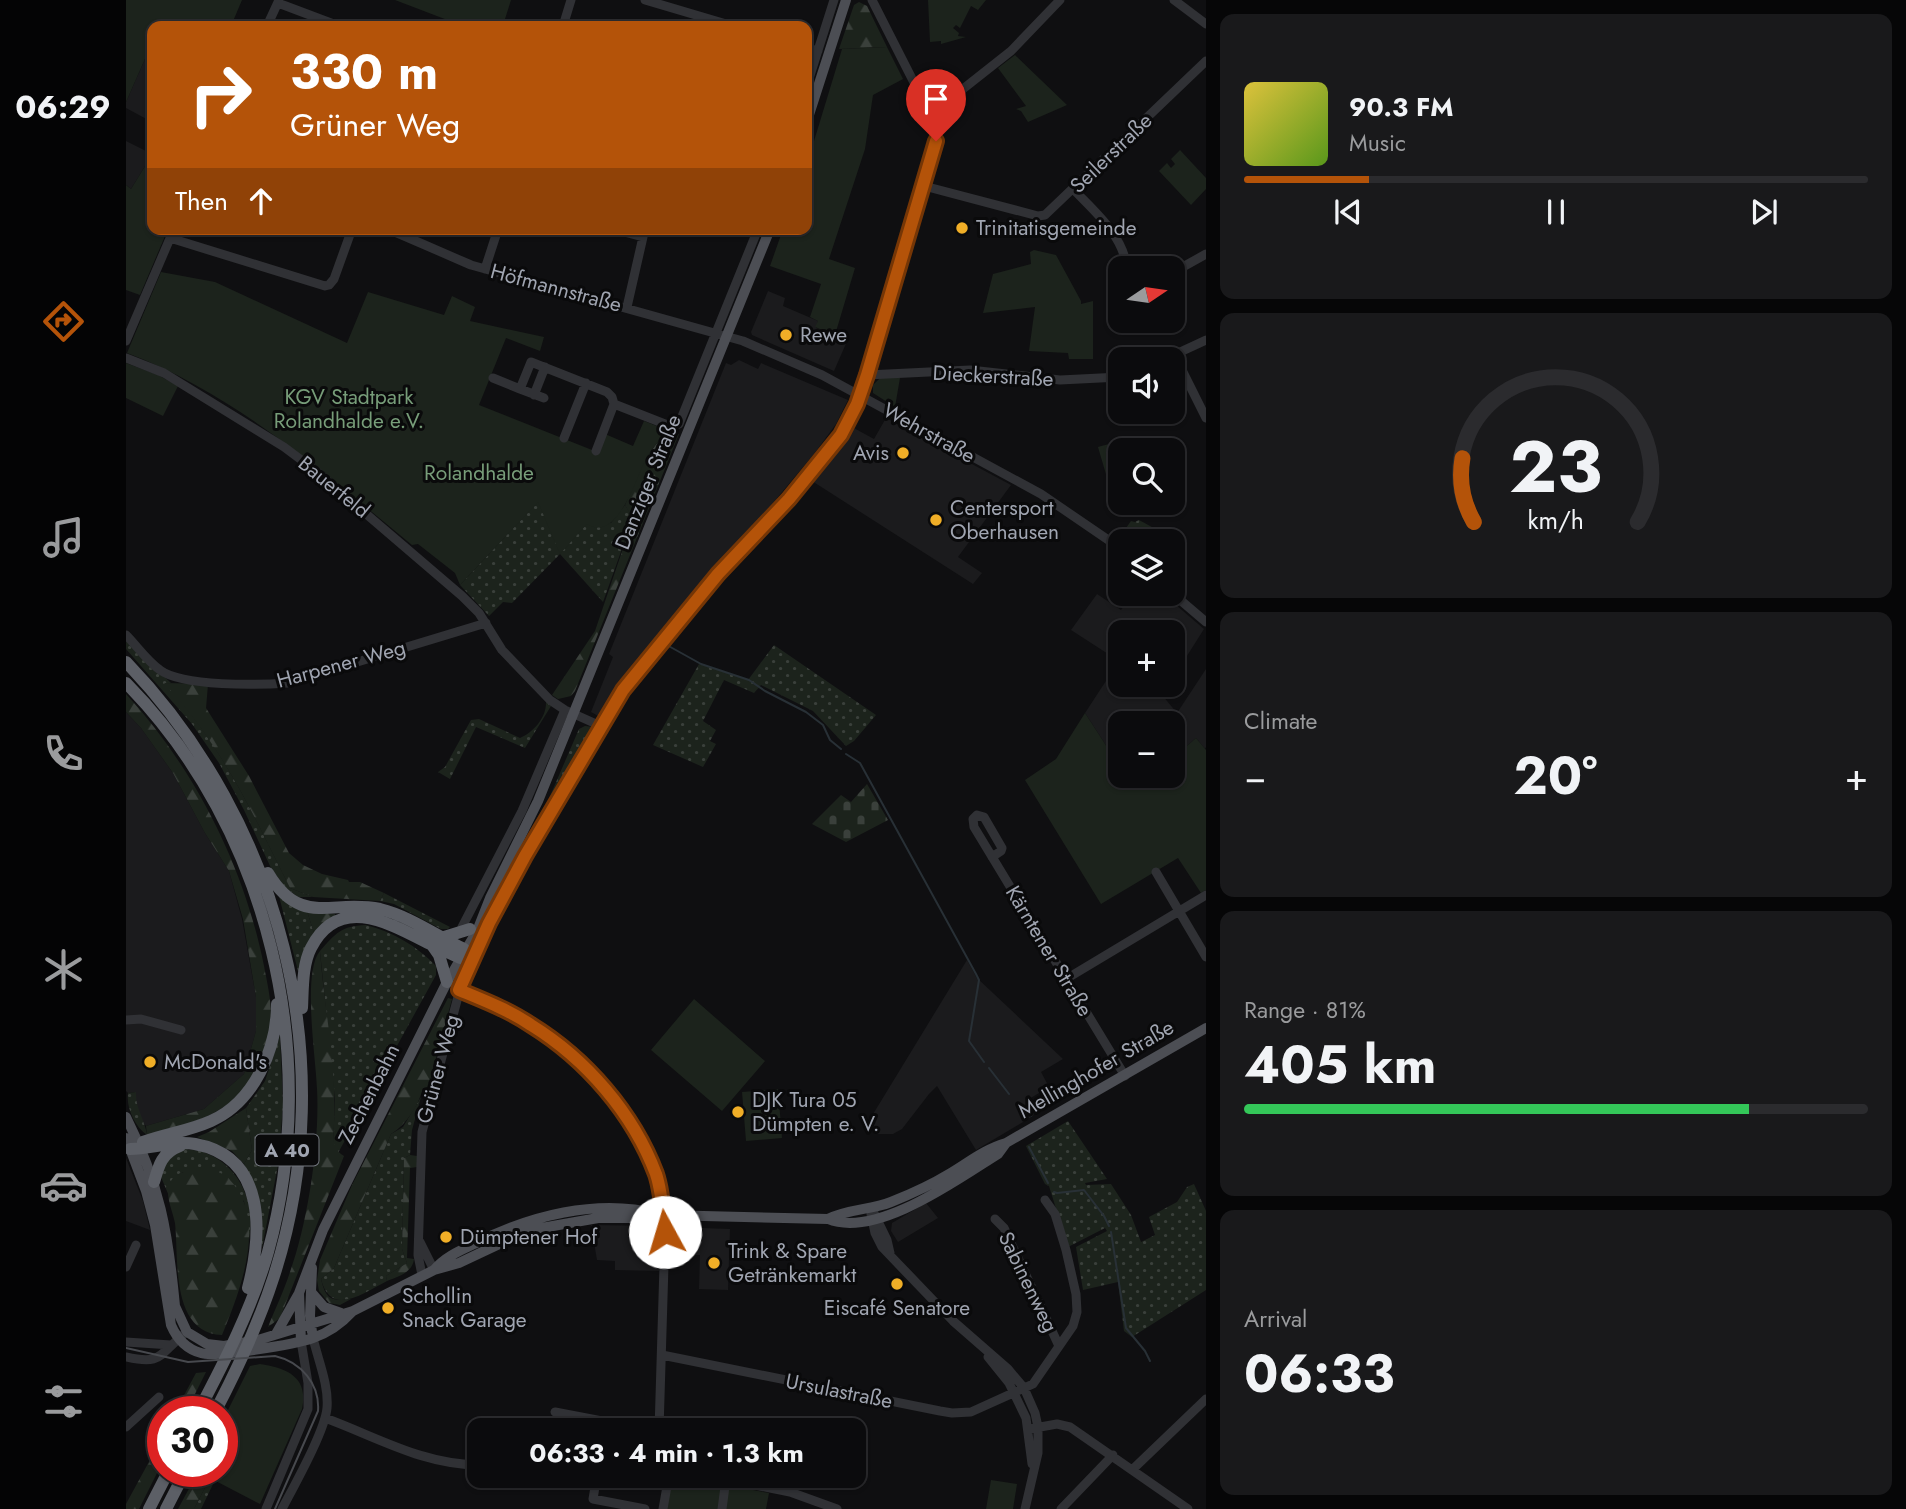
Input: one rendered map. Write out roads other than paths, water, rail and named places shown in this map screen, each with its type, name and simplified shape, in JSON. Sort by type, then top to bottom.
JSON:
[{"type":"highway","name":"A 40","points":[[126,662],[171,713],[201,754],[247,837],[267,887],[281,933],[295,998],[300,1036],[302,1108],[295,1188],[274,1276],[235,1374],[223,1396]]},
{"type":"highway","name":"A 40","points":[[126,683],[173,738],[206,788],[249,877],[276,965],[288,1046],[287,1149],[268,1252],[253,1298],[206,1396]]},
{"type":"highway","points":[[247,837],[275,884],[284,895],[298,904],[311,908],[379,909],[393,913],[436,941],[447,982]]},
{"type":"highway","points":[[300,1036],[304,978],[310,950],[330,926],[343,920],[361,917],[380,919],[462,954]]},
{"type":"highway","points":[[436,941],[466,928]]},
{"type":"highway","points":[[134,1145],[214,1120],[250,1089],[269,1054],[275,1033],[276,965]]},
{"type":"highway","points":[[134,1145],[187,1143],[212,1149],[240,1171],[250,1187],[256,1205],[258,1231],[253,1269],[238,1329]]},
{"type":"highway","points":[[155,1182],[163,1156],[187,1143]]},
{"type":"highway","points":[[149,1509],[160,1487]]},
{"type":"highway","points":[[166,1509],[177,1487]]},
{"type":"main road","points":[[812,105],[846,0]]},
{"type":"main road","name":"Danziger Straße","points":[[557,745],[769,235]]},
{"type":"main road","name":"Zechenbahn","points":[[301,1341],[306,1326],[305,1293],[312,1258],[352,1169],[447,982],[477,931],[490,898],[538,801],[557,745]]},
{"type":"main road","name":"Zechenbahn","points":[[462,954],[466,928],[490,898]]},
{"type":"main road","name":"Mellinghofer Straße","points":[[179,1339],[201,1354],[220,1355],[313,1338],[353,1311],[434,1270],[445,1258],[540,1218],[583,1210],[645,1210],[663,1215],[828,1219],[852,1223],[909,1206],[998,1154],[1006,1143],[1206,1028]]},
{"type":"main road","points":[[126,1117],[161,1253],[171,1325],[179,1339]]},
{"type":"main road","points":[[134,1145],[155,1182],[167,1227],[179,1339]]},
{"type":"main road","points":[[276,1334],[305,1293],[324,1307],[341,1313]]},
{"type":"main road","name":"Mellinghofer Straße","points":[[179,1339],[218,1346],[258,1340],[353,1311]]},
{"type":"main road","name":"Zechenbahn","points":[[306,1326],[313,1338]]},
{"type":"street","points":[[565,21],[571,0]]},
{"type":"street","points":[[645,0],[716,21]]},
{"type":"street","points":[[812,70],[834,0]]},
{"type":"street","points":[[872,0],[930,115],[1011,51],[1060,0]]},
{"type":"street","points":[[1174,0],[1206,24]]},
{"type":"street","points":[[269,21],[278,2],[326,21]]},
{"type":"street","points":[[812,49],[818,51]]},
{"type":"street","name":"Seilerstraße","points":[[924,186],[1040,216],[1047,214],[1206,62]]},
{"type":"street","name":"Grüner Weg","points":[[422,1275],[419,1240],[422,1132],[459,990],[489,923],[525,856],[632,678],[718,574],[762,530],[821,460],[847,424],[867,375],[924,186],[937,136],[930,115]]},
{"type":"street","points":[[1073,189],[1111,230],[1124,256]]},
{"type":"street","points":[[126,341],[172,235]]},
{"type":"street","points":[[175,235],[325,286],[334,279],[350,235]]},
{"type":"street","name":"Höfmannstraße","points":[[401,235],[446,255],[485,268],[728,336]]},
{"type":"street","points":[[485,268],[496,235]]},
{"type":"street","points":[[627,307],[643,237],[636,235]]},
{"type":"street","name":"Danziger Straße","points":[[614,404],[670,426],[677,426],[681,422],[756,235]]},
{"type":"street","points":[[762,235],[766,242]]},
{"type":"street","points":[[1185,266],[1206,254]]},
{"type":"street","name":"Wehrstraße","points":[[728,336],[822,375],[860,395],[1041,494],[1108,540]]},
{"type":"street","points":[[1185,349],[1206,340]]},
{"type":"street","name":"Bauerfeld","points":[[126,358],[164,373],[295,455],[449,583],[479,613],[502,650],[550,699],[570,712],[603,727]]},
{"type":"street","points":[[520,389],[531,362],[610,394],[614,404],[596,451]]},
{"type":"street","points":[[493,378],[539,397],[545,368]]},
{"type":"street","name":"Dieckerstraße","points":[[867,375],[970,370],[1060,380],[1108,378]]},
{"type":"street","points":[[1185,376],[1206,418]]},
{"type":"street","points":[[564,438],[586,383]]},
{"type":"street","points":[[1185,604],[1206,622]]},
{"type":"street","name":"Harpener Weg","points":[[126,635],[159,670],[172,678],[260,685],[288,683],[486,623]]},
{"type":"street","name":"Zechenbahn","points":[[466,928],[557,745]]},
{"type":"street","name":"Kärntener Straße","points":[[992,857],[1002,848],[984,817],[979,815],[974,817],[974,827],[992,857],[1125,1076]]},
{"type":"street","points":[[1156,872],[1206,957]]},
{"type":"street","points":[[1066,979],[1206,895]]},
{"type":"street","points":[[459,990],[528,1023],[562,1046],[586,1067],[619,1108],[645,1151],[656,1175],[665,1232],[659,1418]]},
{"type":"street","points":[[126,1020],[141,1019],[181,1030]]},
{"type":"street","name":"Ursulastraße","points":[[662,1355],[952,1413],[980,1409],[1038,1378],[1073,1326],[1077,1312],[1076,1294],[1055,1214],[1045,1200]]},
{"type":"street","points":[[873,1215],[882,1248],[890,1253],[1019,1390],[1026,1418],[1033,1428],[1038,1453],[1024,1509]]},
{"type":"street","name":"Sabinenweg","points":[[995,1219],[1004,1228],[1059,1346]]},
{"type":"street","name":"Grüner Weg","points":[[419,1240],[434,1270]]},
{"type":"street","points":[[126,1267],[136,1245]]},
{"type":"street","points":[[282,1509],[326,1418],[327,1393],[313,1338]]},
{"type":"street","points":[[126,1357],[149,1362],[159,1357],[179,1339]]},
{"type":"street","name":"Mellinghofer Straße","points":[[126,1342],[154,1345],[179,1339]]},
{"type":"street","points":[[266,1509],[308,1409],[308,1383],[301,1341]]},
{"type":"street","points":[[154,1345],[159,1357]]},
{"type":"street","points":[[1132,1470],[1206,1399]]},
{"type":"street","points":[[126,1427],[147,1407]]},
{"type":"street","points":[[555,1412],[586,1418]]},
{"type":"street","points":[[326,1418],[393,1447],[426,1458],[467,1465]]},
{"type":"street","points":[[1033,1428],[1057,1424],[1070,1427],[1188,1509]]},
{"type":"street","points":[[1061,1509],[1113,1455]]},
{"type":"street","points":[[595,1488],[593,1499],[603,1505],[645,1509]]},
{"type":"street","points":[[663,1509],[667,1488]]},
{"type":"street","points":[[722,1509],[725,1488]]},
{"type":"street","points":[[770,1488],[837,1509]]},
{"type":"waterway","points":[[665,644],[701,664],[749,680],[806,712],[823,725],[830,740],[841,749]]},
{"type":"waterway","points":[[846,754],[860,763],[979,980],[969,1041],[984,1062]]},
{"type":"waterway","points":[[989,1068],[1009,1094]]},
{"type":"waterway","points":[[1022,1108],[1031,1116]]},
{"type":"waterway","points":[[1029,1147],[1048,1183]]},
{"type":"waterway","points":[[1054,1192],[1084,1190],[1109,1226]]},
{"type":"waterway","points":[[1111,1232],[1126,1328],[1150,1361]]},
{"type":"tram line","points":[[126,1348],[188,1362],[275,1356],[301,1369],[316,1392],[318,1411],[275,1509]]},
{"type":"place","name":"Trinitatisgemeinde","points":[[962,228]]},
{"type":"place","name":"Rewe","points":[[786,335]]},
{"type":"place","name":"Avis","points":[[903,453]]},
{"type":"place","name":"Centersport Oberhausen","points":[[936,520]]},
{"type":"place","name":"McDonald's","points":[[150,1062]]},
{"type":"place","name":"DJK Tura 05 Dümpten e. V.","points":[[738,1112]]},
{"type":"place","name":"Dümptener Hof","points":[[446,1237]]},
{"type":"place","name":"Trink & Spare Getränkemarkt","points":[[714,1263]]},
{"type":"place","name":"Eiscafé Senatore","points":[[897,1284]]},
{"type":"place","name":"Schollin Snack Garage","points":[[388,1308]]},
{"type":"park label","name":"KGV Stadtpark Rolandhalde e.V.","points":[[349,409]]},
{"type":"park label","name":"Rolandhalde","points":[[479,473]]}]
